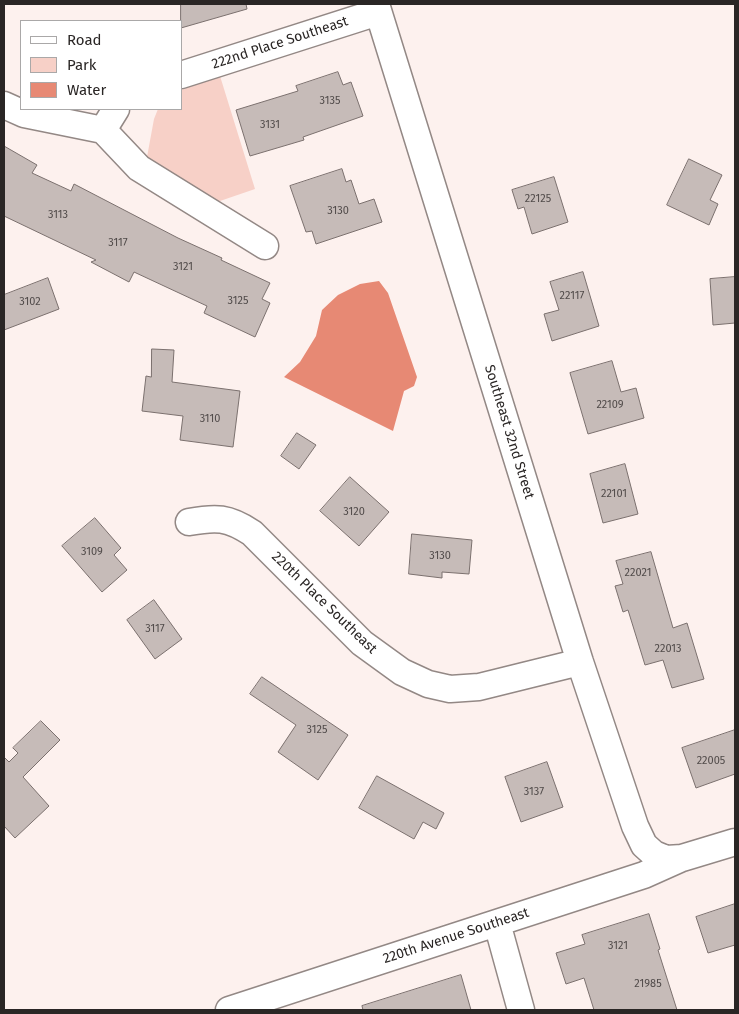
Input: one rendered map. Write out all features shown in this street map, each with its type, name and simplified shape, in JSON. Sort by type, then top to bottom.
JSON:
[{"type":"street","name":"222nd Place Southeast","points":[[182,74],[377,8]]},
{"type":"street","name":"Southeast 32nd Street","points":[[377,8],[580,662],[635,826],[644,844],[654,854]]},
{"type":"street","points":[[4,105],[24,114],[102,130],[139,168],[264,246]]},
{"type":"street","points":[[102,130],[115,110]]},
{"type":"street","name":"220th Place Southeast","points":[[189,522],[222,519],[238,524],[252,533],[362,644],[402,672],[428,684],[450,689],[479,687],[580,662]]},
{"type":"street","name":"220th Avenue Southeast","points":[[229,1010],[644,876],[682,858],[735,842]]},
{"type":"street","name":"220th Avenue Southeast","points":[[654,854],[666,860],[682,858]]},
{"type":"street","points":[[497,924],[522,1010]]},
{"type":"green space","points":[[220,76],[255,189],[220,201],[208,202],[147,157],[154,119],[158,110],[182,110],[182,90]]},
{"type":"water","points":[[379,281],[388,293],[417,377],[414,386],[404,391],[393,431],[284,377],[300,362],[316,336],[322,310],[338,295],[360,284]]},
{"type":"building","points":[[181,4],[246,4],[247,9],[182,28]]},
{"type":"building","points":[[338,72],[343,85],[351,82],[363,116],[303,137],[304,140],[250,156],[236,110],[298,91],[296,86]]},
{"type":"building","points":[[4,146],[37,165],[32,173],[71,191],[74,184],[178,238],[222,258],[221,260],[270,283],[262,299],[270,303],[255,337],[204,313],[207,306],[134,272],[129,282],[91,262],[96,260],[4,216]]},
{"type":"building","points":[[689,159],[722,175],[710,200],[718,204],[709,225],[667,205]]},
{"type":"building","points":[[342,169],[346,182],[351,180],[359,204],[374,199],[382,222],[316,244],[312,231],[306,232],[290,186]]},
{"type":"building","points":[[554,177],[568,222],[532,234],[524,207],[518,209],[512,190]]},
{"type":"building","points":[[583,272],[599,326],[552,341],[544,314],[559,310],[550,282]]},
{"type":"building","points":[[735,277],[735,323],[713,325],[710,279]]},
{"type":"building","points":[[48,278],[59,309],[4,330],[4,295]]},
{"type":"building","points":[[152,349],[174,350],[172,382],[240,391],[233,447],[180,440],[183,416],[142,411],[146,376],[151,377]]},
{"type":"building","points":[[612,361],[621,392],[636,388],[644,418],[588,434],[570,373]]},
{"type":"building","points":[[297,433],[316,445],[299,469],[281,456]]},
{"type":"building","points":[[625,464],[638,514],[603,523],[590,474]]},
{"type":"building","points":[[350,477],[389,512],[359,546],[320,511]]},
{"type":"building","points":[[95,518],[121,548],[114,555],[127,570],[102,592],[62,546]]},
{"type":"building","points":[[412,534],[472,540],[469,574],[442,572],[442,578],[409,574]]},
{"type":"building","points":[[651,552],[673,628],[687,623],[704,679],[672,688],[663,660],[645,665],[628,610],[623,612],[615,586],[623,584],[616,561]]},
{"type":"building","points":[[154,600],[182,639],[155,659],[127,620]]},
{"type":"building","points":[[262,677],[348,735],[318,780],[278,752],[296,725],[250,694]]},
{"type":"building","points":[[41,721],[60,740],[23,777],[49,806],[15,838],[4,826],[4,757],[9,762],[18,753],[13,748]]},
{"type":"building","points":[[735,730],[735,774],[696,788],[682,748]]},
{"type":"building","points":[[547,762],[563,807],[521,822],[505,777]]},
{"type":"building","points":[[377,776],[444,813],[436,829],[423,822],[414,839],[359,808]]},
{"type":"building","points":[[735,904],[735,945],[708,953],[696,917]]},
{"type":"building","points":[[649,914],[677,1010],[594,1010],[584,978],[566,984],[556,953],[585,944],[582,935]]},
{"type":"building","points":[[461,975],[471,1010],[363,1010],[362,1006]]}]
